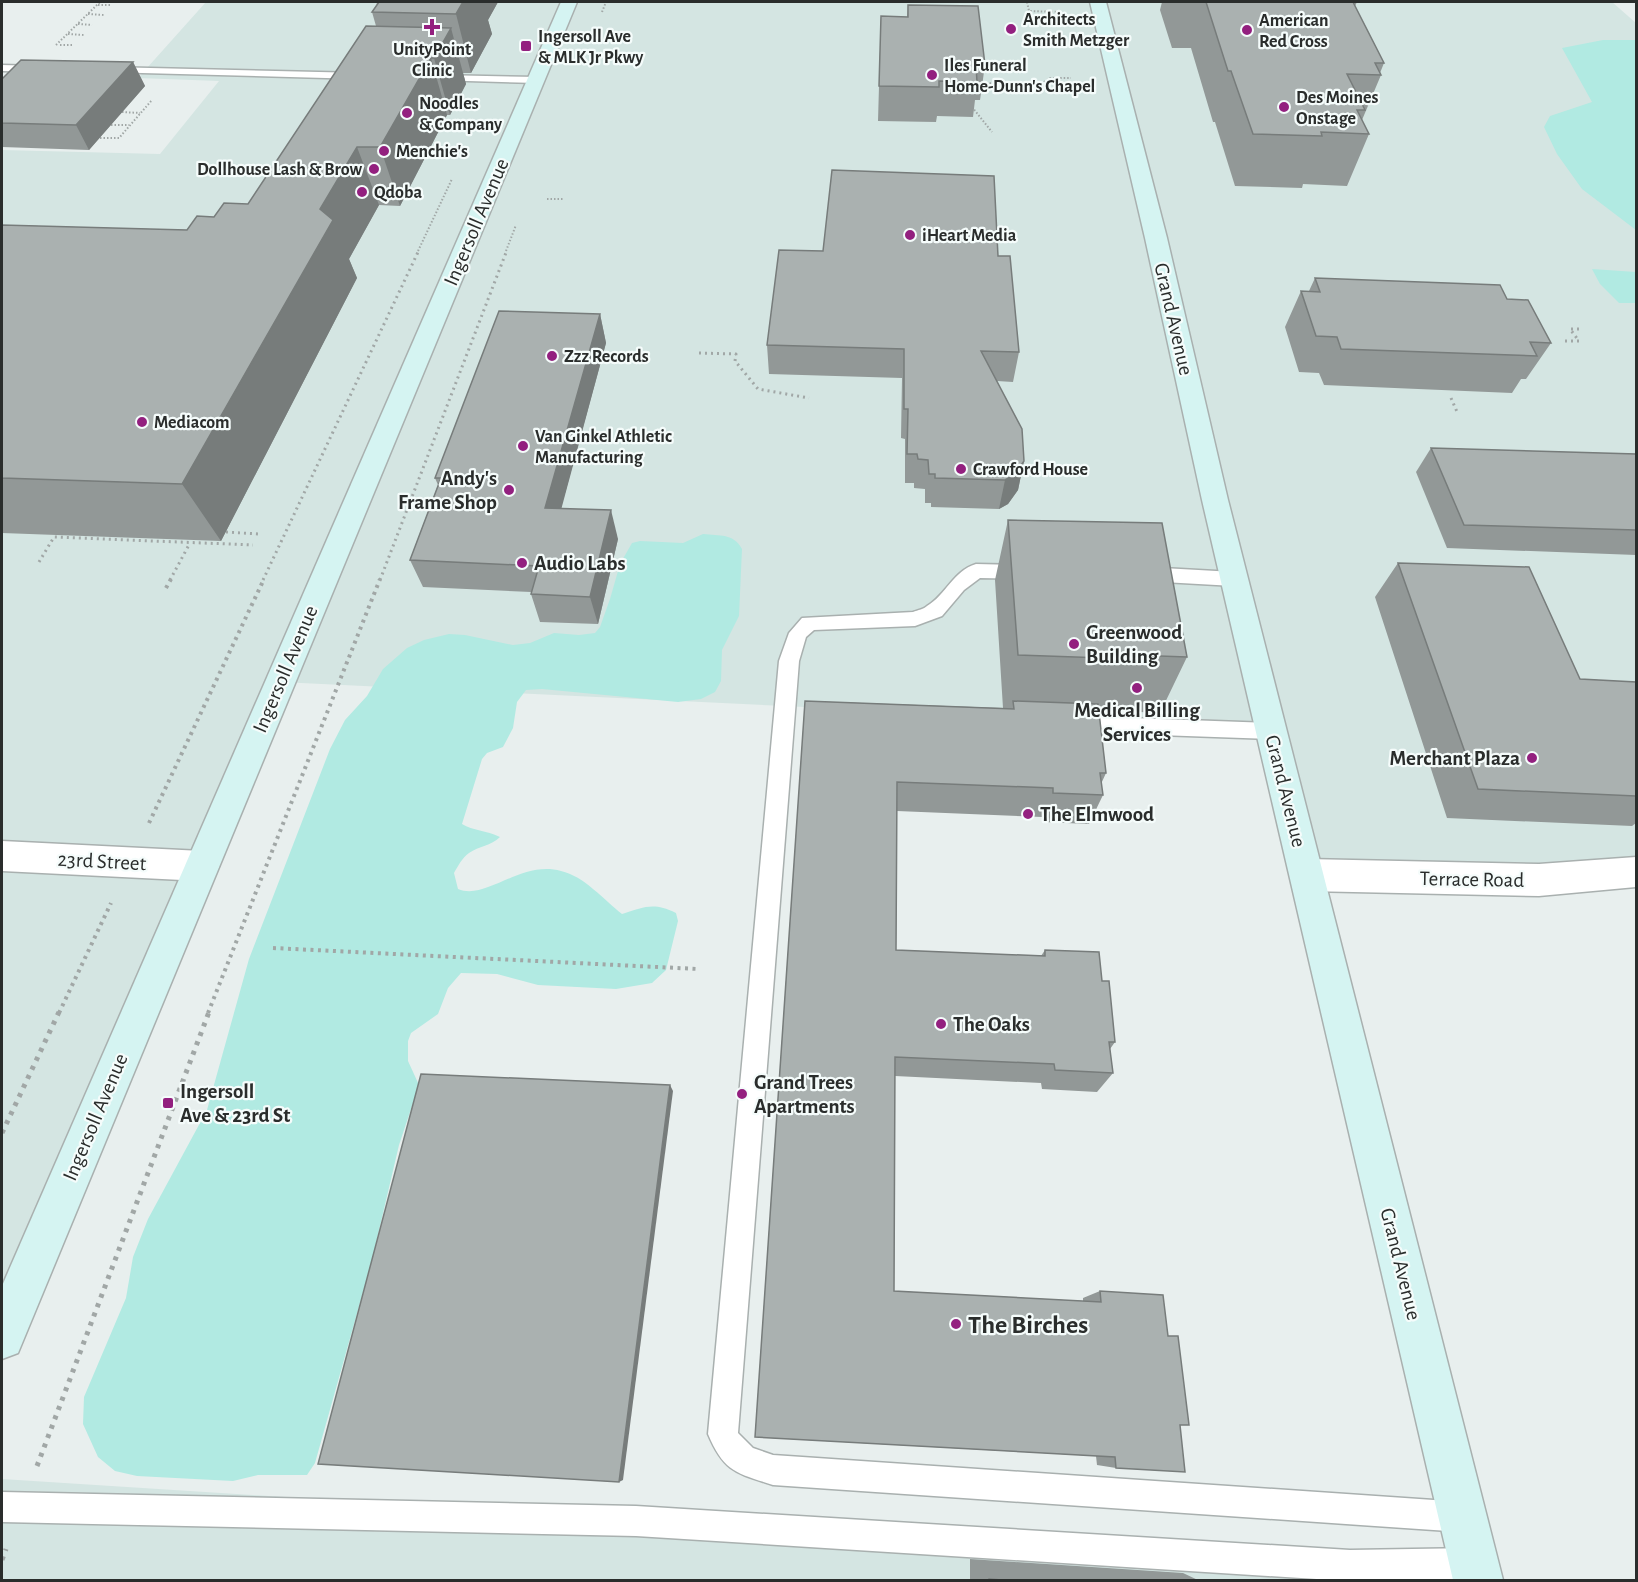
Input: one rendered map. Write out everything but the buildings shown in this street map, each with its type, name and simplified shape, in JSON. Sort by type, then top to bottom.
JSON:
[{"type":"main road","name":"Ingersoll Avenue","points":[[2,1337],[569,2]]},
{"type":"main road","name":"Grand Avenue","points":[[1098,2],[1158,247],[1234,579],[1476,1572]]},
{"type":"street","name":"23rd Street","points":[[2,856],[202,866]]},
{"type":"street","name":"Terrace Road","points":[[1307,875],[1539,880],[1636,872]]},
{"type":"lane","points":[[2,68],[56,69]]},
{"type":"lane","points":[[91,70],[375,76]]},
{"type":"lane","points":[[421,77],[537,80]]},
{"type":"lane","points":[[1046,572],[976,571],[958,585],[934,611],[915,619],[809,623],[798,633],[789,661],[795,715],[723,1434],[729,1451],[745,1460],[773,1470],[1463,1517]]},
{"type":"lane","points":[[1117,573],[1234,579]]},
{"type":"lane","points":[[1052,723],[1271,731]]},
{"type":"lane","points":[[12,1507],[636,1521],[1476,1572]]},
{"type":"path","points":[[598,23],[606,2]]},
{"type":"path","points":[[1027,2],[1027,11],[1059,12]]},
{"type":"path","points":[[97,4],[112,5]]},
{"type":"path","points":[[87,15],[104,15]]},
{"type":"path","points":[[77,24],[92,25]]},
{"type":"path","points":[[67,34],[84,35]]},
{"type":"path","points":[[56,45],[72,45]]},
{"type":"path","points":[[100,138],[119,138],[176,72]]},
{"type":"path","points":[[1041,84],[1044,80],[1051,78],[1071,78]]},
{"type":"path","points":[[979,83],[1041,84],[1053,91],[1074,92]]},
{"type":"path","points":[[972,107],[992,132]]},
{"type":"path","points":[[122,112],[141,113]]},
{"type":"path","points":[[111,125],[130,125]]},
{"type":"path","points":[[148,825],[454,175]]},
{"type":"path","points":[[547,199],[564,199]]},
{"type":"path","points":[[2,1560],[12,1507],[404,519],[518,220]]},
{"type":"path","points":[[1565,341],[1579,341],[1570,329],[1580,329]]},
{"type":"path","points":[[699,353],[736,354],[735,361],[758,389],[809,398]]},
{"type":"path","points":[[1451,398],[1458,414]]},
{"type":"path","points":[[226,532],[258,534]]},
{"type":"path","points":[[39,562],[54,537],[253,545]]},
{"type":"path","points":[[166,588],[190,543]]},
{"type":"path","points":[[2,1133],[101,923]]},
{"type":"path","points":[[273,948],[698,969]]},
{"type":"shaded area","points":[[206,2],[1612,2],[1636,23],[1636,872],[1539,880],[1307,875],[1270,729],[280,682],[2,1337],[2,150],[160,154],[219,81],[138,78]]},
{"type":"shaded area","points":[[1603,40],[1636,40],[1636,230],[1582,189],[1557,154],[1544,127],[1550,116],[1592,102],[1562,48]]},
{"type":"shaded area","points":[[1592,269],[1636,272],[1636,303],[1619,303],[1600,284]]},
{"type":"shaded area","points":[[703,534],[730,538],[742,549],[739,616],[722,650],[721,681],[715,692],[701,699],[678,702],[542,689],[526,690],[517,702],[513,728],[503,747],[487,753],[482,759],[462,824],[500,837],[469,853],[454,873],[458,889],[469,891],[480,890],[532,871],[546,869],[561,871],[586,883],[622,914],[655,907],[676,913],[678,921],[666,970],[652,983],[616,989],[538,985],[497,974],[461,973],[448,988],[438,1014],[411,1033],[408,1041],[408,1061],[419,1085],[399,1145],[372,1260],[315,1463],[307,1475],[258,1475],[233,1481],[137,1476],[115,1471],[98,1457],[83,1424],[84,1397],[126,1298],[133,1257],[148,1219],[207,1110],[249,959],[330,749],[345,720],[367,696],[383,669],[407,648],[424,640],[449,634],[513,645],[530,643],[554,633],[579,635],[595,633],[600,627],[620,564],[632,543],[640,541],[683,543]]},
{"type":"shaded area","points":[[2,1479],[1476,1573],[1478,1580],[2,1580]]},
{"type":"place","name":"UnityPoint Clinic","points":[[432,27]]},
{"type":"place","name":"Architects Smith Metzger","points":[[1011,29]]},
{"type":"place","name":"American Red Cross","points":[[1247,30]]},
{"type":"place","name":"Ingersoll Ave & MLK Jr Pkwy","points":[[526,46]]},
{"type":"place","name":"Iles Funeral Home-Dunn's Chapel","points":[[932,75]]},
{"type":"place","name":"Des Moines Onstage","points":[[1284,107]]},
{"type":"place","name":"Noodles & Company","points":[[407,113]]},
{"type":"place","name":"Menchie's","points":[[384,151]]},
{"type":"place","name":"Dollhouse Lash & Brow","points":[[374,169]]},
{"type":"place","name":"Qdoba","points":[[362,192]]},
{"type":"place","name":"iHeart Media","points":[[910,235]]},
{"type":"place","name":"Zzz Records","points":[[552,356]]},
{"type":"place","name":"Mediacom","points":[[142,422]]},
{"type":"place","name":"Van Ginkel Athletic Manufacturing","points":[[523,446]]},
{"type":"place","name":"Crawford House","points":[[961,469]]},
{"type":"place","name":"Andy's Frame Shop","points":[[509,490]]},
{"type":"place","name":"Audio Labs","points":[[522,563]]},
{"type":"place","name":"Greenwood Building","points":[[1074,644]]},
{"type":"place","name":"Medical Billing Services","points":[[1137,688]]},
{"type":"place","name":"Merchant Plaza","points":[[1532,758]]},
{"type":"place","name":"The Elmwood","points":[[1028,814]]},
{"type":"place","name":"The Oaks","points":[[941,1024]]},
{"type":"place","name":"Grand Trees Apartments","points":[[742,1094]]},
{"type":"place","name":"Ingersoll Ave & 23rd St","points":[[168,1103]]},
{"type":"place","name":"The Birches","points":[[956,1324]]}]
